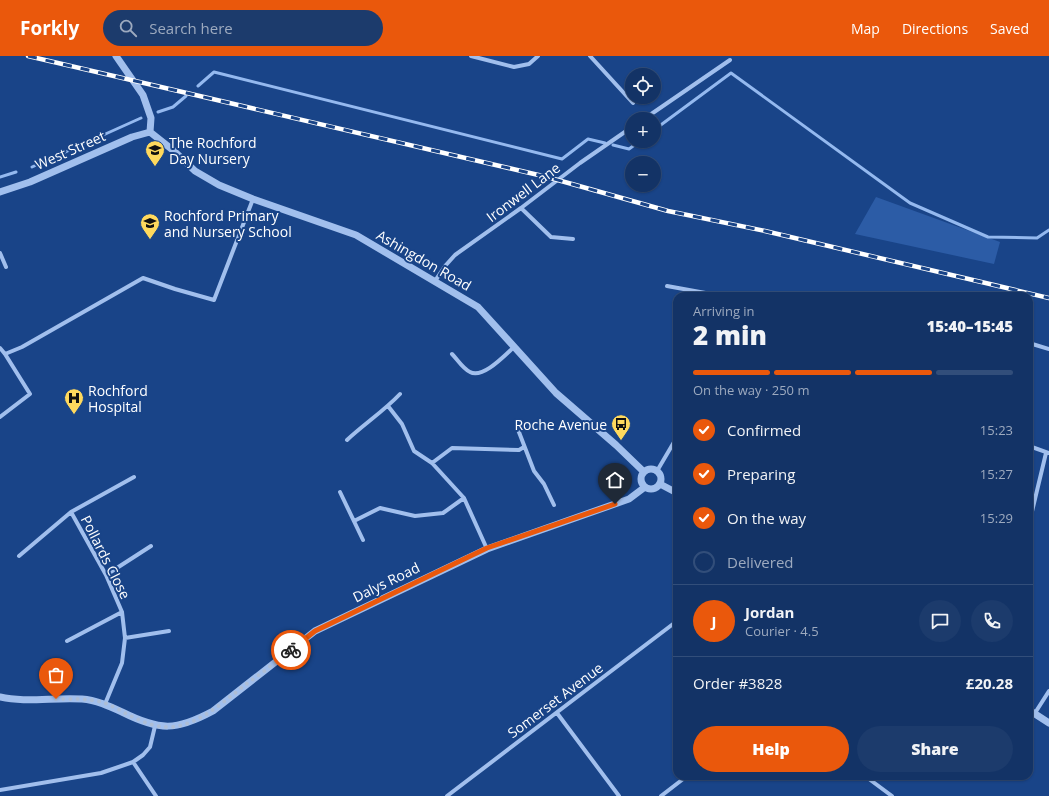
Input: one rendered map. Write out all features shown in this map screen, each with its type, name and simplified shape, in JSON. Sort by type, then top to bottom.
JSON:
[{"type":"street","points":[[116,56],[143,95],[151,118],[150,132]]},
{"type":"street","points":[[471,56],[514,67],[529,64],[538,56]]},
{"type":"street","points":[[590,56],[625,94]]},
{"type":"street","points":[[654,112],[730,60]]},
{"type":"street","name":"West Street","points":[[0,192],[30,182],[132,137],[150,132]]},
{"type":"street","name":"Ashingdon Road","points":[[150,132],[174,151],[195,172],[219,185],[253,200],[356,235],[478,307],[556,393],[616,445],[644,472]]},
{"type":"street","name":"Ironwell Lane","points":[[435,281],[455,255],[521,208],[580,163],[625,133]]},
{"type":"street","points":[[5,354],[22,347],[143,278],[214,300],[253,200]]},
{"type":"street","points":[[521,208],[551,237],[572,239]]},
{"type":"street","points":[[0,253],[6,267]]},
{"type":"street","points":[[667,286],[700,292]]},
{"type":"street","points":[[1033,344],[1049,348]]},
{"type":"street","points":[[452,354],[468,372],[479,373],[491,367],[514,347]]},
{"type":"street","points":[[0,348],[30,394],[0,417]]},
{"type":"street","points":[[347,440],[400,394]]},
{"type":"street","points":[[388,406],[402,424],[414,451],[432,463],[464,498],[487,548]]},
{"type":"street","points":[[517,427],[534,471],[544,484],[554,505]]},
{"type":"street","points":[[657,471],[673,444]]},
{"type":"street","points":[[432,463],[452,448],[519,450],[524,447]]},
{"type":"street","points":[[1033,448],[1047,453],[1033,508]]},
{"type":"street","points":[[652,469],[657,471],[661,477],[660,484],[652,489],[645,487],[640,480],[644,472],[652,469]]},
{"type":"street","name":"Pollards Close","points":[[19,556],[71,512],[134,476]]},
{"type":"street","points":[[660,484],[673,491]]},
{"type":"street","name":"Dalys Road","points":[[155,726],[170,727],[185,724],[199,719],[213,711],[315,631],[487,548],[629,499],[645,487]]},
{"type":"street","points":[[340,492],[363,540]]},
{"type":"street","points":[[354,521],[380,508],[415,516],[443,513],[464,498]]},
{"type":"street","name":"Pollards Close","points":[[71,512],[106,575],[122,612],[125,638],[122,663],[105,704]]},
{"type":"street","points":[[106,575],[151,546]]},
{"type":"street","name":"Pollards Close","points":[[67,641],[122,612]]},
{"type":"street","name":"Somerset Avenue","points":[[447,796],[673,624]]},
{"type":"street","points":[[125,638],[169,631]]},
{"type":"street","points":[[1033,710],[1049,691]]},
{"type":"street","points":[[0,697],[15,699],[83,699],[105,704],[155,726],[150,747],[143,755],[133,762],[101,773],[0,790]]},
{"type":"street","points":[[557,712],[619,796]]},
{"type":"street","points":[[1033,712],[1049,723]]},
{"type":"street","points":[[133,762],[156,796]]},
{"type":"street","points":[[662,796],[682,780]]},
{"type":"street","points":[[870,780],[892,796]]},
{"type":"shaded area","points":[[876,197],[1000,242],[994,264],[855,234]]},
{"type":"waterway","points":[[198,86],[214,72],[562,159],[588,139],[605,143]]},
{"type":"waterway","points":[[661,125],[731,73],[910,203],[988,237],[1037,238],[1049,230]]},
{"type":"waterway","points":[[158,112],[173,107],[186,96]]},
{"type":"waterway","points":[[32,167],[141,118]]},
{"type":"waterway","points":[[613,145],[625,148]]},
{"type":"waterway","points":[[625,148],[630,148]]},
{"type":"waterway","points":[[0,177],[16,172]]},
{"type":"railway","points":[[28,56],[547,177],[668,211],[765,231],[1024,292]]},
{"type":"railway","points":[[1033,294],[1049,298]]},
{"type":"way so far","points":[[56,699],[83,699],[105,704],[155,726],[170,727],[185,724],[199,719],[213,711],[291,650]]},
{"type":"place","name":"The Rochford Day Nursery","points":[[155,167]]},
{"type":"place","name":"Rochford Primary and Nursery School","points":[[150,240]]},
{"type":"place","name":"Rochford Hospital","points":[[74,415]]},
{"type":"place","name":"Roche Avenue","points":[[621,441]]},
{"type":"route","points":[[291,650],[315,631],[487,548],[615,504]]}]
